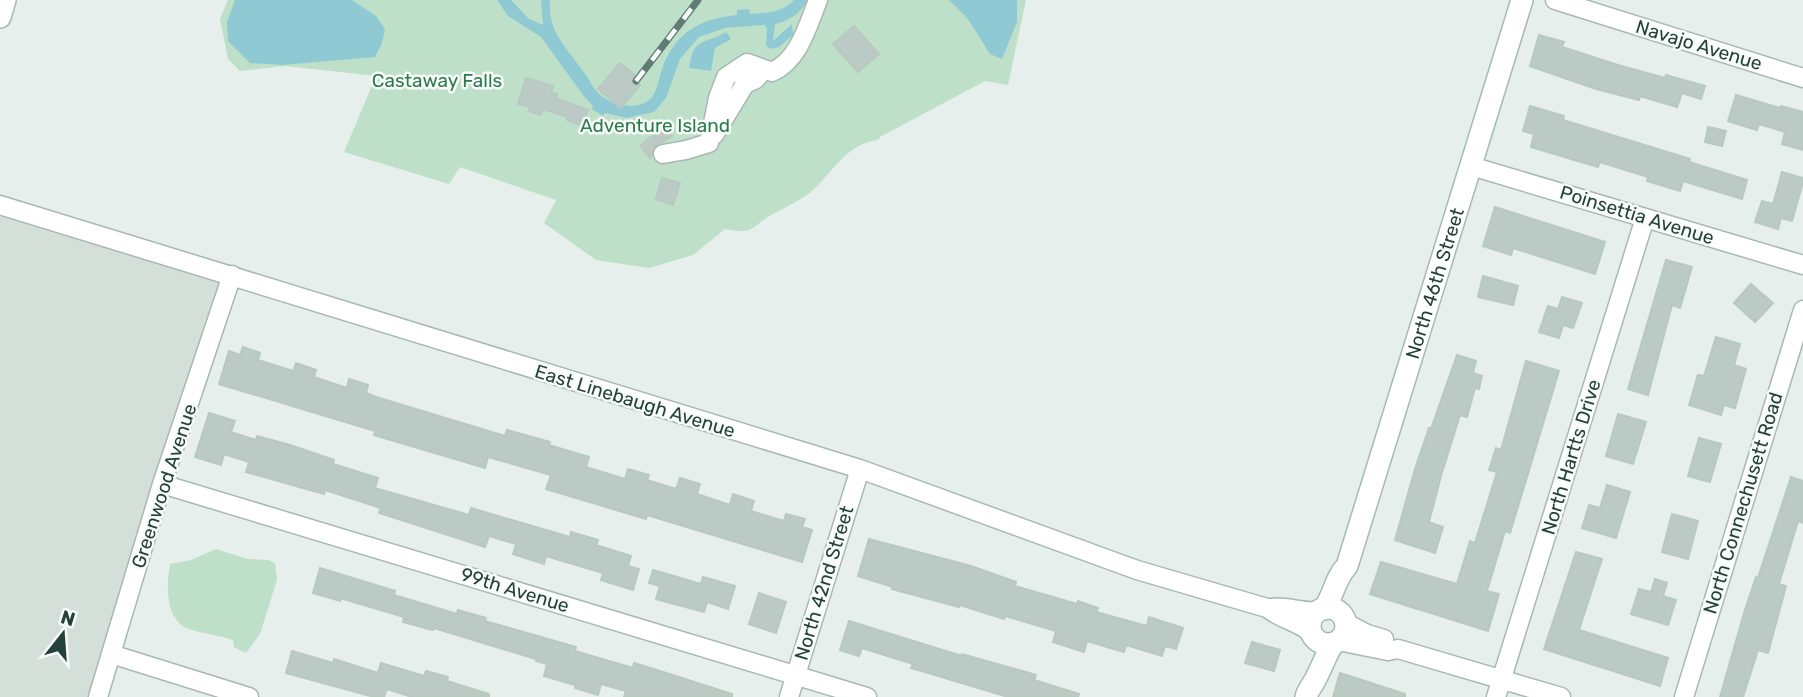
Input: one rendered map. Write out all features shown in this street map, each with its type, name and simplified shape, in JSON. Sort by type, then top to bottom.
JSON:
[{"type":"street","points":[[0,17],[5,0]]},
{"type":"street","points":[[663,153],[687,150],[709,143],[718,98],[726,77],[747,63],[776,71],[801,44],[818,0]]},
{"type":"street","name":"North 46th Street","points":[[1307,693],[1317,679],[1333,595],[1340,573],[1347,566],[1522,0]]},
{"type":"street","name":"Navajo Avenue","points":[[1555,0],[1803,78]]},
{"type":"street","name":"Poinsettia Avenue","points":[[1471,166],[1803,265]]},
{"type":"street","name":"East Linebaugh Avenue","points":[[0,205],[860,470],[1137,570],[1267,608],[1277,616],[1303,626],[1328,627],[1388,651],[1398,649],[1561,697]]},
{"type":"street","name":"North Hartts Drive","points":[[1496,697],[1645,218]]},
{"type":"street","name":"Greenwood Avenue","points":[[98,697],[162,484],[232,275]]},
{"type":"street","name":"North Connechusett Road","points":[[1684,697],[1803,310]]},
{"type":"street","name":"North 42nd Street","points":[[789,697],[860,470]]},
{"type":"street","name":"99th Avenue","points":[[162,484],[867,697]]},
{"type":"street","points":[[111,654],[249,697]]},
{"type":"shaded area","points":[[0,214],[222,281],[90,697],[0,697]]},
{"type":"green space","name":"Adventure Island","points":[[228,0],[1026,0],[1008,85],[985,81],[878,140],[857,147],[811,192],[752,229],[725,229],[693,255],[649,268],[596,260],[544,223],[556,200],[460,167],[449,184],[344,152],[376,76],[285,66],[240,71],[228,59],[220,19]]},
{"type":"green space","points":[[216,549],[248,559],[275,563],[277,580],[260,634],[246,653],[234,647],[233,640],[189,629],[175,618],[171,610],[168,591],[170,564],[191,560]]},
{"type":"water","points":[[235,0],[352,0],[376,16],[385,29],[382,43],[375,57],[282,65],[250,63],[228,41],[227,22]]},
{"type":"water","points":[[497,0],[511,0],[529,19],[543,25],[541,0],[550,0],[555,30],[596,91],[617,104],[632,106],[640,105],[652,97],[668,54],[692,29],[712,19],[737,15],[737,10],[749,9],[750,14],[768,13],[784,8],[794,0],[808,0],[794,16],[775,24],[773,41],[792,24],[793,35],[779,47],[770,49],[766,45],[767,28],[764,25],[725,28],[699,37],[680,59],[666,98],[654,112],[627,118],[605,113],[603,116],[592,109],[593,106],[541,37],[508,16]]},
{"type":"water","points":[[949,0],[1017,0],[1017,22],[1002,59],[990,54],[968,19]]},
{"type":"water","points":[[726,32],[731,39],[715,48],[711,71],[689,68],[694,51],[700,43]]},
{"type":"building","points":[[854,26],[879,54],[858,72],[833,44]]},
{"type":"building","points":[[1539,35],[1564,42],[1562,47],[1618,65],[1705,86],[1701,99],[1682,93],[1677,107],[1640,96],[1639,100],[1596,89],[1530,66]]},
{"type":"building","points":[[620,63],[635,75],[633,78],[640,85],[621,108],[598,89]]},
{"type":"building","points":[[526,78],[553,86],[551,93],[557,94],[556,98],[588,110],[582,126],[567,120],[568,117],[543,109],[541,115],[529,111],[530,107],[518,104]]},
{"type":"building","points":[[1736,95],[1803,112],[1803,150],[1782,144],[1785,132],[1759,124],[1757,130],[1728,121]]},
{"type":"building","points":[[1530,106],[1564,116],[1563,120],[1690,159],[1689,162],[1747,180],[1742,199],[1683,181],[1680,191],[1647,181],[1648,177],[1600,162],[1598,167],[1531,147],[1534,134],[1523,131]]},
{"type":"building","points":[[662,123],[672,136],[655,146],[650,158],[640,146],[651,137],[658,140],[649,132]]},
{"type":"building","points":[[1708,127],[1726,131],[1722,146],[1705,142]]},
{"type":"building","points":[[1782,172],[1803,178],[1803,182],[1792,221],[1781,218],[1778,229],[1755,222],[1762,201],[1773,204]]},
{"type":"building","points":[[662,178],[680,183],[673,205],[656,199]]},
{"type":"building","points":[[1495,207],[1605,242],[1595,274],[1513,248],[1511,255],[1483,246]]},
{"type":"building","points":[[1666,260],[1692,267],[1680,308],[1672,305],[1648,395],[1628,389]]},
{"type":"building","points":[[1483,276],[1518,286],[1513,305],[1478,297]]},
{"type":"building","points":[[1751,284],[1773,303],[1755,322],[1734,303]]},
{"type":"building","points":[[1562,297],[1582,303],[1573,328],[1563,325],[1559,338],[1539,332],[1548,306],[1558,309]]},
{"type":"building","points":[[1716,337],[1740,344],[1734,365],[1746,369],[1735,408],[1724,405],[1721,415],[1689,405],[1698,375],[1704,376]]},
{"type":"building","points":[[243,347],[260,353],[258,360],[293,371],[296,363],[316,370],[314,377],[347,388],[349,379],[368,385],[366,393],[376,397],[505,436],[507,430],[550,442],[549,445],[589,457],[586,467],[625,479],[628,469],[649,475],[647,480],[676,489],[680,478],[700,484],[697,494],[730,505],[733,494],[754,501],[751,511],[784,521],[786,514],[805,519],[802,527],[812,530],[802,562],[647,515],[646,519],[546,489],[551,475],[488,457],[485,468],[374,435],[375,431],[219,384],[229,351],[240,355]]},
{"type":"building","points":[[1457,355],[1476,361],[1473,373],[1482,376],[1479,389],[1475,388],[1467,417],[1460,415],[1441,476],[1429,522],[1443,527],[1435,553],[1395,540],[1415,469]]},
{"type":"building","points":[[1526,361],[1559,371],[1510,533],[1505,531],[1487,591],[1499,594],[1488,631],[1370,594],[1381,562],[1457,584],[1470,541],[1475,543],[1497,472],[1489,470],[1496,448],[1501,450]]},
{"type":"building","points":[[209,413],[235,421],[231,432],[256,440],[257,436],[290,445],[334,460],[333,464],[378,478],[375,488],[469,515],[471,508],[570,537],[571,532],[598,540],[596,545],[631,556],[628,566],[639,569],[633,590],[601,580],[603,573],[546,556],[544,564],[513,554],[516,544],[489,536],[485,547],[379,513],[381,508],[325,490],[324,494],[246,472],[249,462],[224,454],[221,465],[195,457]]},
{"type":"building","points":[[1618,414],[1646,422],[1633,464],[1606,456]]},
{"type":"building","points":[[1699,438],[1721,444],[1710,482],[1688,476]]},
{"type":"building","points":[[1791,477],[1803,481],[1803,523],[1798,521],[1779,584],[1786,586],[1768,653],[1758,650],[1743,697],[1720,697],[1744,613]]},
{"type":"building","points":[[1607,485],[1630,492],[1616,538],[1582,528],[1589,505],[1600,508]]},
{"type":"building","points":[[1672,514],[1698,521],[1688,559],[1662,552]]},
{"type":"building","points":[[869,539],[971,566],[1016,582],[1015,586],[1098,608],[1096,612],[1147,626],[1149,617],[1183,628],[1176,649],[1165,646],[1162,656],[1126,645],[1124,652],[1087,641],[1084,652],[1053,642],[1056,631],[892,589],[893,587],[858,576]]},
{"type":"building","points":[[1576,552],[1602,559],[1579,630],[1668,658],[1660,686],[1544,649]]},
{"type":"building","points":[[320,568],[395,591],[394,595],[457,614],[458,610],[486,618],[485,621],[576,647],[575,651],[633,668],[634,663],[732,694],[732,697],[624,697],[626,691],[601,684],[598,695],[575,688],[575,685],[544,676],[547,664],[536,659],[434,628],[433,630],[403,622],[404,617],[340,598],[340,601],[313,593]]},
{"type":"building","points":[[653,570],[701,584],[703,577],[735,586],[728,609],[707,602],[704,612],[656,599],[660,586],[649,583]]},
{"type":"building","points":[[1655,579],[1667,583],[1663,596],[1676,600],[1668,625],[1631,614],[1639,589],[1651,592]]},
{"type":"building","points":[[759,593],[786,602],[776,633],[749,624]]},
{"type":"building","points":[[849,621],[962,656],[1036,675],[1034,680],[1079,694],[1078,697],[1008,697],[911,668],[913,664],[862,648],[859,656],[840,650]]},
{"type":"building","points":[[1252,642],[1280,650],[1274,671],[1245,663]]},
{"type":"building","points":[[292,651],[333,663],[334,659],[378,673],[381,663],[424,676],[426,671],[448,677],[447,681],[489,694],[489,697],[412,697],[387,689],[384,697],[374,697],[286,673]]},
{"type":"building","points":[[1340,673],[1405,694],[1405,697],[1333,697]]},
{"type":"railway","points":[[636,81],[698,0]]},
{"type":"park label","name":"Castaway Falls","points":[[437,80]]}]
